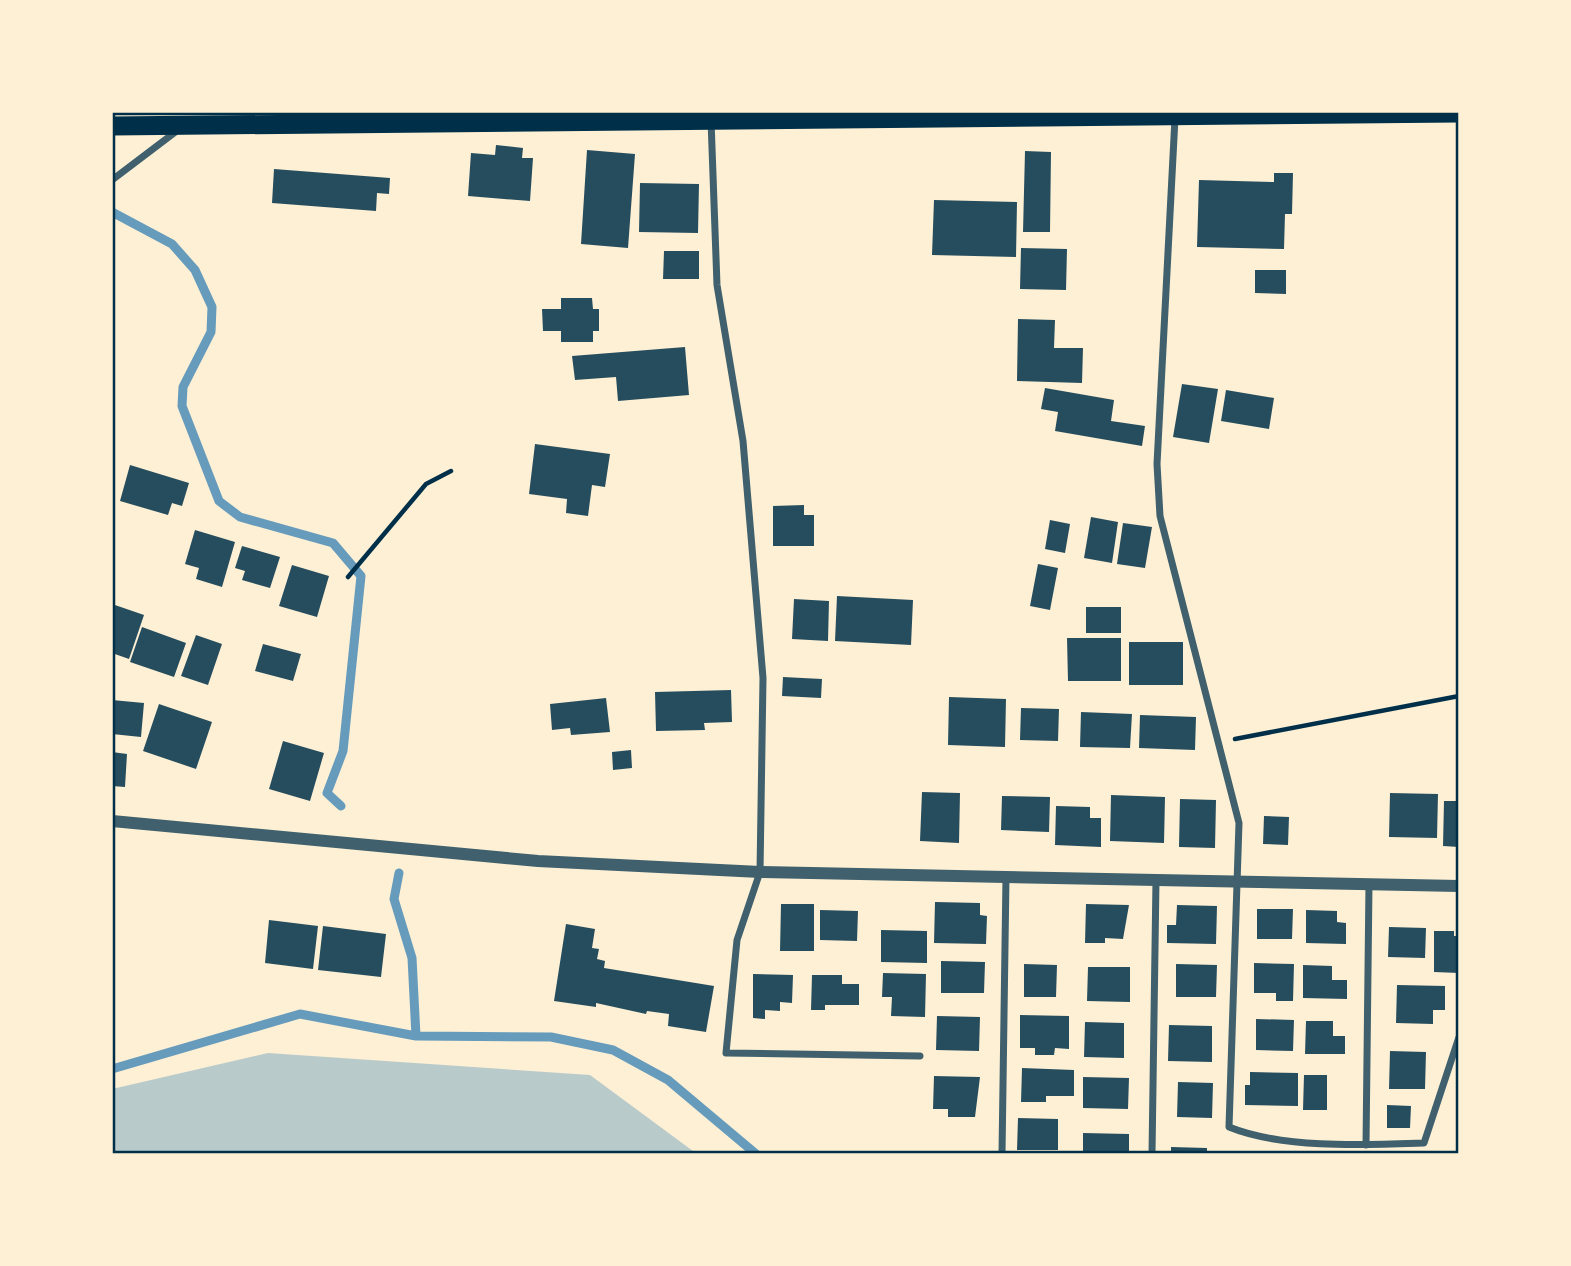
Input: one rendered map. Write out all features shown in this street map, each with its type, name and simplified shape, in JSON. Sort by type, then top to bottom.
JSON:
[{"type":"highway","points":[[112,126],[710,120],[751,115],[1459,113]]},
{"type":"street","points":[[1175,113],[1157,464],[1160,516],[1239,823],[1229,1127],[1252,1136],[1366,1146],[1424,1143],[1459,1037]]},
{"type":"street","points":[[710,120],[717,285],[743,441],[763,678],[760,872],[737,940],[726,1053],[920,1056]]},
{"type":"street","points":[[112,180],[185,125]]},
{"type":"street","points":[[112,821],[538,861],[760,872],[1459,886]]},
{"type":"street","points":[[1002,1154],[1006,877]]},
{"type":"street","points":[[1152,1154],[1156,880]]},
{"type":"street","points":[[1366,1146],[1369,884]]},
{"type":"path","points":[[348,577],[426,484],[451,471]]},
{"type":"path","points":[[1217,743],[1459,696]]},
{"type":"shaded area","points":[[268,1053],[590,1075],[697,1154],[112,1154],[112,1089]]},
{"type":"building","points":[[496,145],[523,148],[522,158],[533,158],[530,201],[468,196],[471,153],[495,155]]},
{"type":"building","points":[[587,150],[635,154],[628,248],[581,244]]},
{"type":"building","points":[[1025,151],[1051,152],[1050,232],[1023,232]]},
{"type":"building","points":[[274,169],[390,178],[389,194],[377,193],[376,211],[272,203]]},
{"type":"building","points":[[1274,173],[1293,173],[1292,214],[1285,214],[1284,249],[1197,247],[1199,180],[1274,182]]},
{"type":"building","points":[[640,183],[699,184],[698,233],[639,232]]},
{"type":"building","points":[[934,200],[1017,202],[1016,257],[932,255]]},
{"type":"building","points":[[1021,248],[1067,249],[1066,290],[1020,289]]},
{"type":"building","points":[[664,251],[699,251],[699,279],[663,279]]},
{"type":"building","points":[[1255,270],[1286,270],[1286,294],[1255,293]]},
{"type":"building","points":[[561,298],[592,298],[593,309],[599,309],[599,331],[593,331],[593,342],[561,342],[561,331],[543,331],[542,309],[561,309]]},
{"type":"building","points":[[1018,319],[1055,320],[1054,348],[1083,348],[1082,383],[1017,381]]},
{"type":"building","points":[[685,347],[689,395],[618,401],[616,377],[575,380],[572,356]]},
{"type":"building","points":[[1182,384],[1218,389],[1209,443],[1173,437]]},
{"type":"building","points":[[1045,388],[1114,400],[1111,421],[1145,426],[1142,446],[1055,431],[1058,412],[1041,409]]},
{"type":"building","points":[[1226,390],[1274,398],[1269,429],[1221,421]]},
{"type":"building","points":[[535,444],[610,454],[605,487],[592,485],[588,516],[566,513],[567,499],[529,494]]},
{"type":"building","points":[[130,465],[189,483],[182,506],[172,503],[168,515],[120,501]]},
{"type":"building","points":[[804,505],[804,515],[814,515],[814,546],[773,546],[773,506]]},
{"type":"building","points":[[1091,517],[1118,522],[1112,563],[1084,558]]},
{"type":"building","points":[[1050,520],[1070,524],[1065,553],[1045,549]]},
{"type":"building","points":[[1123,523],[1152,527],[1145,568],[1117,564]]},
{"type":"building","points":[[195,530],[235,542],[222,587],[196,579],[199,568],[185,564]]},
{"type":"building","points":[[242,546],[280,557],[270,588],[242,580],[245,571],[235,568]]},
{"type":"building","points":[[1038,564],[1058,568],[1050,610],[1030,606]]},
{"type":"building","points":[[292,565],[329,576],[317,617],[279,606]]},
{"type":"building","points":[[837,596],[913,600],[911,645],[835,641]]},
{"type":"building","points":[[794,599],[829,601],[828,641],[792,639]]},
{"type":"building","points":[[112,604],[144,615],[129,659],[112,653]]},
{"type":"building","points":[[1086,607],[1121,607],[1121,633],[1086,633]]},
{"type":"building","points":[[142,627],[186,643],[174,677],[130,662]]},
{"type":"building","points":[[196,635],[222,644],[208,685],[181,676]]},
{"type":"building","points":[[1067,638],[1121,638],[1121,681],[1068,681]]},
{"type":"building","points":[[1129,642],[1183,642],[1183,685],[1129,685]]},
{"type":"building","points":[[263,644],[301,654],[293,681],[255,671]]},
{"type":"building","points":[[783,677],[822,679],[821,698],[782,696]]},
{"type":"building","points":[[731,690],[732,722],[704,723],[705,730],[656,731],[655,692]]},
{"type":"building","points":[[949,697],[1006,699],[1005,747],[948,745]]},
{"type":"building","points":[[606,698],[610,732],[571,735],[570,728],[552,730],[550,704]]},
{"type":"building","points":[[112,700],[144,703],[141,737],[112,734]]},
{"type":"building","points":[[159,704],[212,722],[196,769],[143,751]]},
{"type":"building","points":[[1021,708],[1059,709],[1058,741],[1020,740]]},
{"type":"building","points":[[1081,712],[1132,714],[1130,748],[1080,747]]},
{"type":"building","points":[[1140,715],[1196,717],[1195,750],[1139,748]]},
{"type":"building","points":[[283,741],[324,753],[310,801],[269,789]]},
{"type":"building","points":[[631,750],[632,768],[613,770],[612,752]]},
{"type":"building","points":[[112,752],[127,754],[125,787],[112,786]]},
{"type":"building","points":[[922,792],[960,793],[959,843],[920,841]]},
{"type":"building","points":[[1390,793],[1438,794],[1437,838],[1389,837]]},
{"type":"building","points":[[1111,795],[1165,797],[1164,843],[1110,841]]},
{"type":"building","points":[[1002,796],[1050,797],[1049,832],[1001,830]]},
{"type":"building","points":[[1180,799],[1216,800],[1215,848],[1179,847]]},
{"type":"building","points":[[1444,801],[1459,801],[1459,847],[1443,846]]},
{"type":"building","points":[[1056,806],[1090,807],[1090,818],[1101,818],[1101,847],[1055,845]]},
{"type":"building","points":[[1264,816],[1289,817],[1288,845],[1263,844]]},
{"type":"building","points":[[935,902],[980,903],[980,915],[987,916],[986,944],[934,943]]},
{"type":"building","points":[[781,904],[814,904],[814,951],[780,951]]},
{"type":"building","points":[[1086,904],[1129,905],[1123,939],[1105,938],[1105,943],[1085,943]]},
{"type":"building","points":[[1177,905],[1217,906],[1216,944],[1167,943],[1167,925],[1176,925]]},
{"type":"building","points":[[1257,909],[1293,909],[1292,939],[1257,939]]},
{"type":"building","points":[[820,910],[858,911],[857,941],[820,940]]},
{"type":"building","points":[[1306,910],[1337,911],[1337,922],[1346,923],[1346,944],[1306,943]]},
{"type":"building","points":[[269,920],[318,926],[313,969],[265,963]]},
{"type":"building","points":[[566,924],[595,929],[592,948],[599,949],[597,959],[605,961],[604,968],[714,986],[706,1032],[668,1026],[669,1014],[647,1011],[646,1014],[596,1003],[596,1007],[554,1001]]},
{"type":"building","points":[[323,926],[386,934],[381,977],[318,970]]},
{"type":"building","points":[[1389,927],[1426,928],[1425,958],[1388,957]]},
{"type":"building","points":[[881,930],[927,931],[927,963],[881,962]]},
{"type":"building","points":[[1434,931],[1454,931],[1454,936],[1459,936],[1459,973],[1434,972]]},
{"type":"building","points":[[941,961],[985,962],[984,993],[941,993]]},
{"type":"building","points":[[1254,963],[1294,964],[1293,1001],[1276,1001],[1276,993],[1254,993]]},
{"type":"building","points":[[1024,964],[1057,965],[1056,997],[1024,997]]},
{"type":"building","points":[[1176,964],[1217,965],[1216,997],[1176,997]]},
{"type":"building","points":[[1303,965],[1332,966],[1332,980],[1347,980],[1347,999],[1303,998]]},
{"type":"building","points":[[1088,967],[1130,967],[1130,1002],[1087,1001]]},
{"type":"building","points":[[883,973],[926,974],[925,1017],[891,1016],[892,997],[882,997]]},
{"type":"building","points":[[753,974],[793,975],[792,1003],[780,1002],[780,1011],[765,1010],[765,1019],[753,1018]]},
{"type":"building","points":[[812,975],[842,975],[842,984],[859,984],[859,1005],[825,1005],[825,1010],[811,1010]]},
{"type":"building","points":[[1397,985],[1445,986],[1445,1010],[1433,1010],[1433,1024],[1396,1023]]},
{"type":"building","points":[[1020,1015],[1069,1016],[1069,1049],[1055,1048],[1054,1055],[1035,1055],[1035,1048],[1020,1048]]},
{"type":"building","points":[[937,1016],[980,1017],[979,1051],[936,1050]]},
{"type":"building","points":[[1256,1019],[1294,1020],[1293,1051],[1256,1050]]},
{"type":"building","points":[[1306,1021],[1333,1021],[1333,1036],[1345,1036],[1345,1054],[1305,1054]]},
{"type":"building","points":[[1085,1022],[1124,1023],[1124,1058],[1084,1057]]},
{"type":"building","points":[[1169,1025],[1212,1026],[1212,1062],[1168,1061]]},
{"type":"building","points":[[1390,1051],[1426,1052],[1425,1089],[1389,1089]]},
{"type":"building","points":[[1022,1068],[1074,1070],[1074,1096],[1046,1096],[1046,1102],[1021,1102]]},
{"type":"building","points":[[1250,1072],[1298,1073],[1298,1106],[1245,1105],[1245,1085],[1250,1085]]},
{"type":"building","points":[[1304,1075],[1327,1075],[1327,1110],[1303,1110]]},
{"type":"building","points":[[934,1076],[980,1077],[975,1117],[948,1117],[948,1109],[933,1109]]},
{"type":"building","points":[[1083,1077],[1129,1078],[1128,1109],[1083,1108]]},
{"type":"building","points":[[1178,1082],[1213,1083],[1212,1118],[1177,1117]]},
{"type":"building","points":[[1387,1105],[1411,1106],[1410,1128],[1387,1128]]},
{"type":"building","points":[[1018,1118],[1058,1119],[1058,1150],[1017,1150]]},
{"type":"building","points":[[1083,1133],[1129,1134],[1129,1154],[1083,1154]]},
{"type":"building","points":[[1171,1147],[1207,1148],[1207,1154],[1171,1154]]},
{"type":"waterway","points":[[112,212],[172,244],[195,270],[212,307],[211,332],[183,387],[182,406],[219,501],[240,517],[333,543],[361,576],[343,751],[327,793],[341,806]]},
{"type":"waterway","points":[[399,873],[394,899],[412,958],[416,1036]]},
{"type":"waterway","points":[[112,1069],[300,1014],[416,1036],[551,1037],[613,1050],[668,1080],[756,1154]]}]
